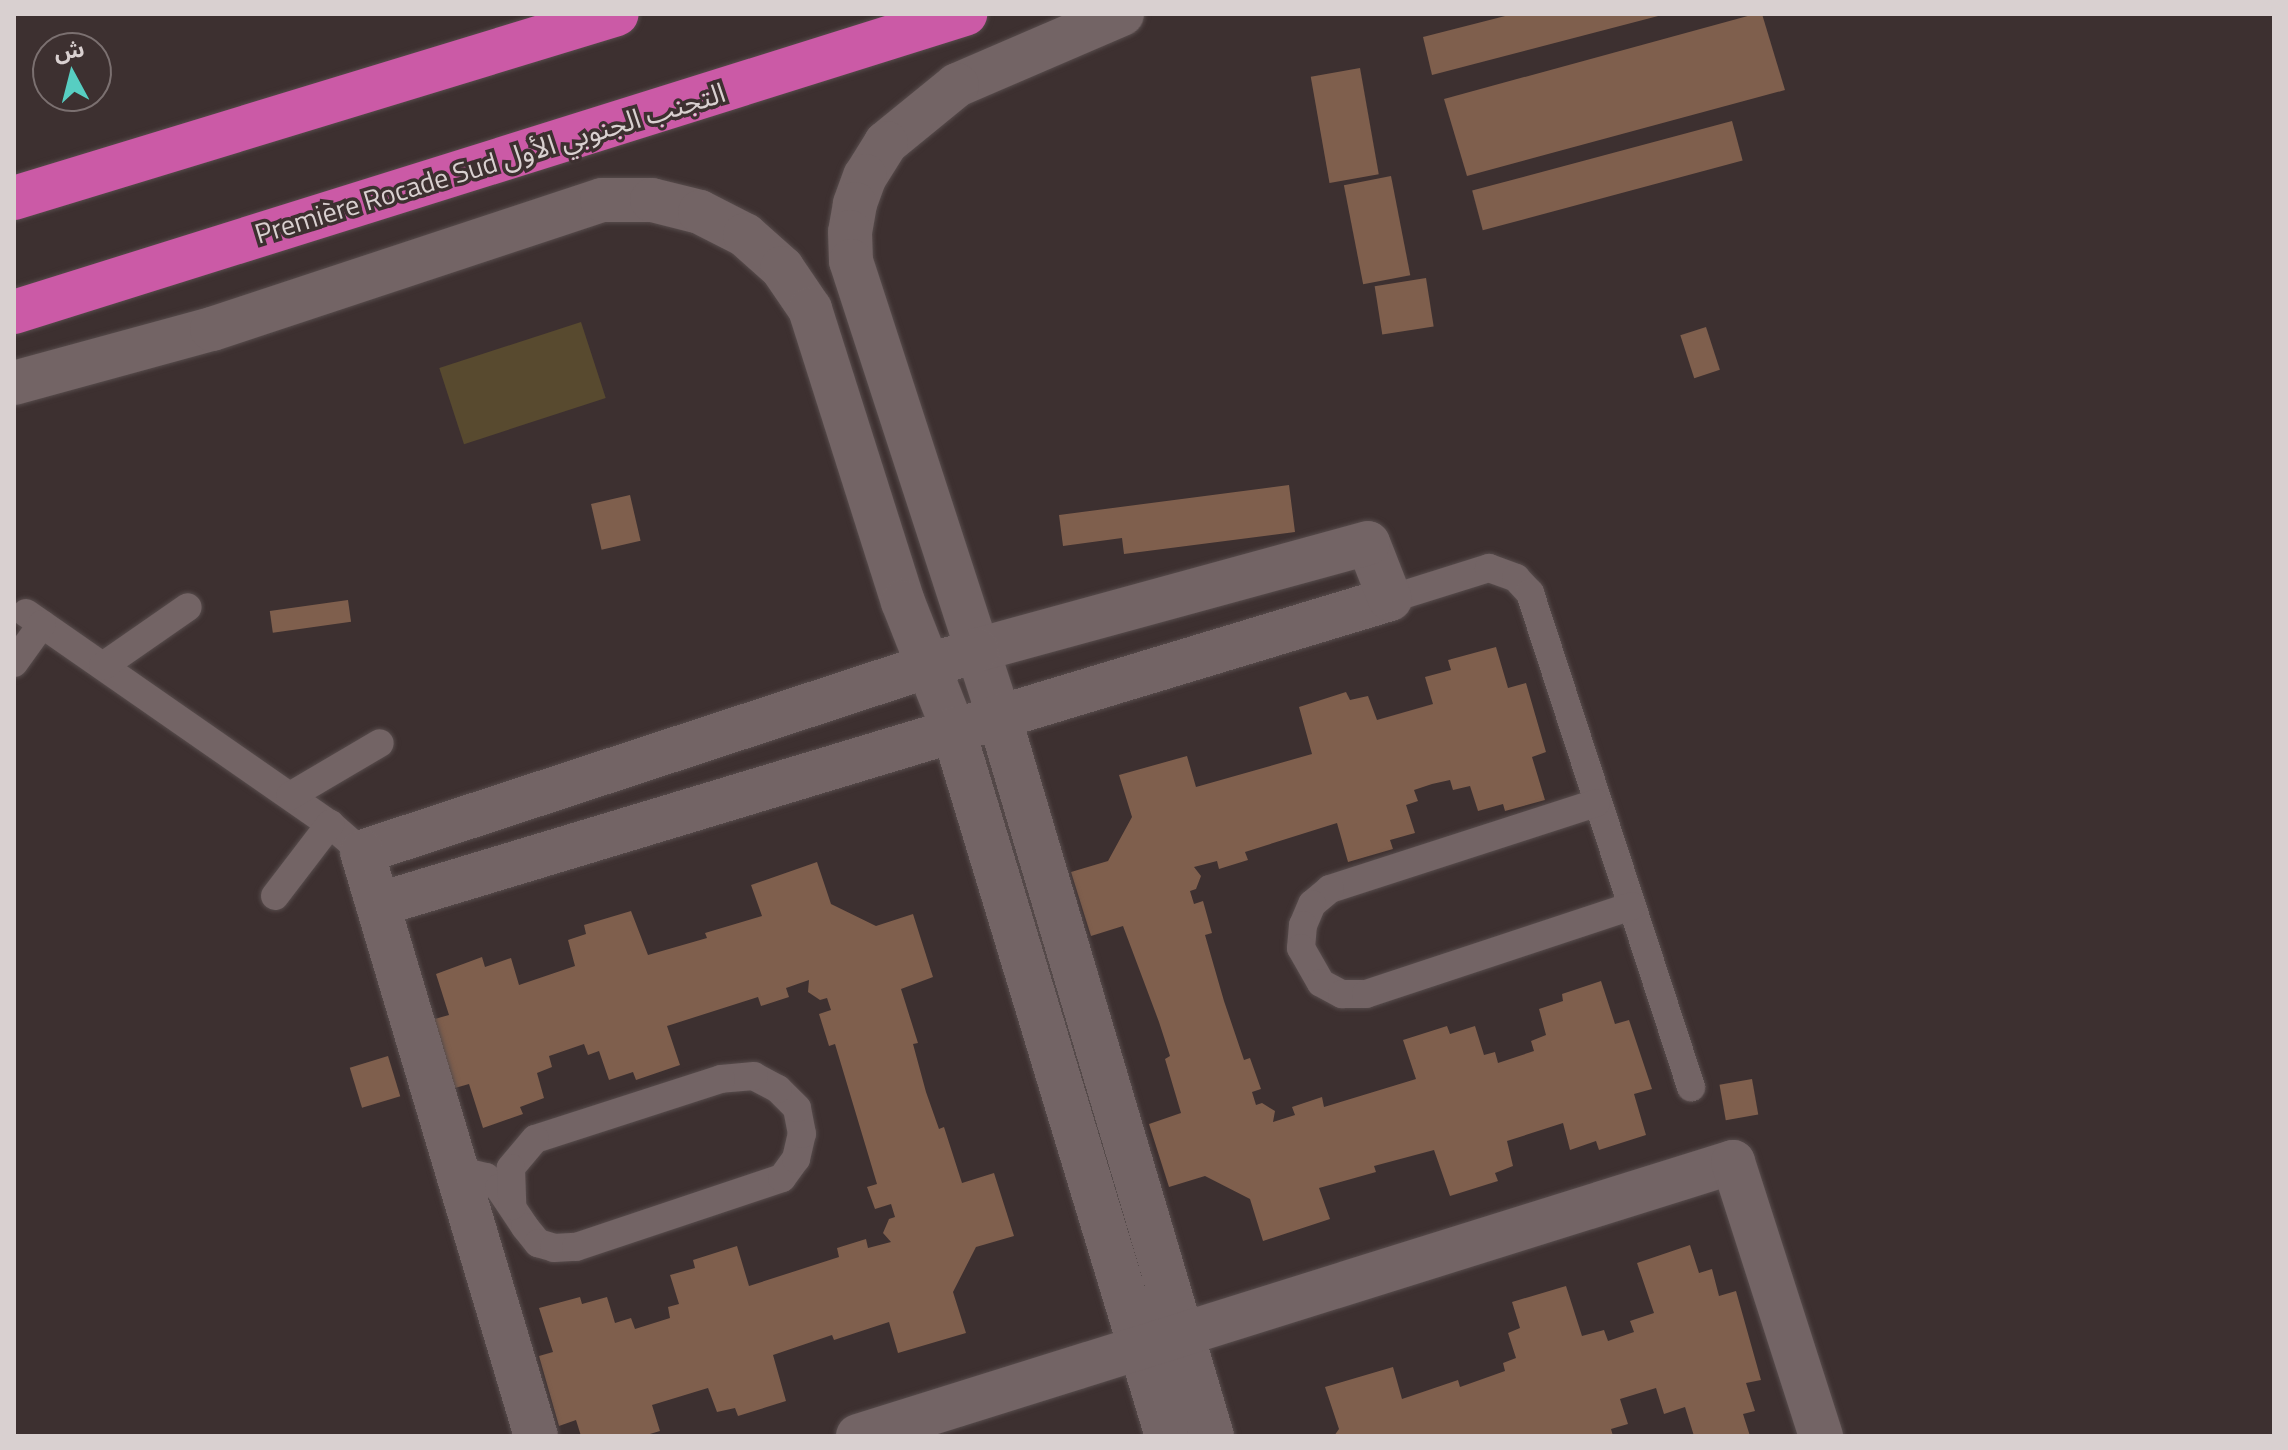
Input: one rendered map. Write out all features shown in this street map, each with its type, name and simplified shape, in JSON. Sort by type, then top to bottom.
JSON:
[{"type":"highway","points":[[14,198],[617,14]]},
{"type":"highway","name":"Première Rocade Sud التجنب الجنوبي الأول","points":[[14,312],[965,14]]},
{"type":"street","points":[[1122,14],[957,85],[886,143],[865,176],[855,204],[850,232],[851,261],[859,290],[999,716],[1160,1344],[1167,1436]]},
{"type":"street","points":[[14,383],[212,329],[602,200],[652,200],[700,212],[745,235],[782,268],[810,309],[903,602],[953,729],[1160,1344],[1212,1436]]},
{"type":"street","points":[[380,904],[1390,599],[1368,543],[977,650],[929,667],[346,838],[380,904],[536,1436]]},
{"type":"street","points":[[858,1436],[1160,1344],[1733,1162],[1821,1436]]},
{"type":"lane","points":[[1390,599],[1489,568],[1516,578],[1530,593],[1691,1087]]},
{"type":"lane","points":[[103,666],[188,607]]},
{"type":"lane","points":[[14,663],[34,619],[346,838],[275,896]]},
{"type":"lane","points":[[290,796],[380,743]]},
{"type":"lane","points":[[1596,803],[1330,889],[1312,904],[1303,925],[1301,948],[1321,983],[1342,994],[1366,994],[1632,906]]},
{"type":"lane","points":[[460,1171],[486,1177],[512,1206],[538,1243],[554,1248],[576,1247],[782,1178],[796,1159],[802,1134],[797,1108],[778,1089],[754,1076],[721,1079],[535,1139],[511,1168],[512,1206]]},
{"type":"shaded area","points":[[581,322],[606,398],[464,444],[439,368]]},
{"type":"building","points":[[1513,14],[1662,15],[1432,75],[1423,37]]},
{"type":"building","points":[[1762,14],[1785,90],[1467,176],[1444,99]]},
{"type":"building","points":[[1360,68],[1379,174],[1330,183],[1311,77]]},
{"type":"building","points":[[1732,121],[1743,161],[1483,230],[1472,191]]},
{"type":"building","points":[[1391,176],[1410,275],[1363,284],[1344,185]]},
{"type":"building","points":[[1426,278],[1434,326],[1382,335],[1375,286]]},
{"type":"building","points":[[1706,327],[1720,370],[1694,378],[1680,335]]},
{"type":"building","points":[[1289,485],[1295,532],[1124,554],[1122,538],[1063,546],[1059,515]]},
{"type":"building","points":[[630,495],[641,541],[602,550],[591,504]]},
{"type":"building","points":[[348,600],[351,622],[273,633],[270,611]]},
{"type":"building","points":[[1496,647],[1508,688],[1526,683],[1546,752],[1532,757],[1545,800],[1505,811],[1503,804],[1478,811],[1470,786],[1453,790],[1450,780],[1432,784],[1414,790],[1418,801],[1406,805],[1415,833],[1390,840],[1393,849],[1348,862],[1337,823],[1245,852],[1248,860],[1219,869],[1217,861],[1194,867],[1201,876],[1196,889],[1190,891],[1194,904],[1203,901],[1212,933],[1205,935],[1224,1001],[1244,1060],[1250,1058],[1261,1089],[1252,1092],[1256,1105],[1262,1103],[1275,1111],[1273,1122],[1295,1115],[1292,1107],[1322,1097],[1324,1107],[1416,1079],[1403,1040],[1447,1026],[1450,1034],[1475,1026],[1484,1055],[1495,1052],[1498,1063],[1534,1051],[1531,1041],[1546,1035],[1539,1009],[1563,1001],[1562,994],[1601,981],[1615,1024],[1629,1020],[1652,1089],[1634,1094],[1646,1135],[1599,1150],[1596,1141],[1570,1150],[1563,1123],[1507,1141],[1513,1166],[1495,1173],[1498,1181],[1450,1196],[1434,1150],[1374,1166],[1376,1172],[1319,1188],[1330,1219],[1263,1241],[1250,1199],[1205,1176],[1169,1187],[1149,1124],[1181,1113],[1165,1059],[1170,1056],[1123,926],[1091,936],[1071,872],[1108,861],[1132,817],[1119,775],[1187,756],[1196,787],[1312,754],[1299,707],[1346,692],[1350,700],[1368,696],[1377,720],[1433,704],[1425,677],[1451,670],[1448,660]]},
{"type":"building","points":[[817,862],[831,904],[876,926],[913,914],[933,977],[901,989],[918,1043],[913,1044],[926,1092],[939,1129],[944,1127],[962,1183],[994,1173],[1014,1236],[976,1247],[953,1292],[966,1333],[898,1353],[889,1322],[834,1340],[832,1335],[773,1355],[786,1401],[738,1416],[735,1408],[717,1412],[708,1388],[652,1405],[660,1431],[643,1436],[581,1436],[576,1420],[559,1426],[539,1356],[553,1352],[539,1308],[580,1297],[582,1304],[607,1297],[615,1323],[631,1318],[635,1329],[670,1318],[668,1307],[679,1304],[670,1275],[695,1268],[693,1260],[737,1246],[749,1286],[839,1257],[837,1248],[866,1239],[868,1248],[891,1242],[883,1233],[889,1219],[895,1217],[891,1204],[875,1209],[867,1187],[877,1184],[835,1044],[829,1046],[819,1014],[831,1010],[827,998],[820,1000],[808,992],[809,980],[786,988],[789,997],[761,1006],[758,997],[667,1026],[680,1065],[636,1080],[633,1072],[609,1080],[599,1051],[588,1055],[584,1044],[549,1056],[552,1067],[537,1073],[544,1098],[520,1107],[523,1114],[483,1128],[469,1084],[455,1088],[431,1020],[449,1015],[436,974],[482,957],[485,967],[511,958],[519,985],[575,966],[568,940],[586,934],[584,925],[631,911],[648,955],[707,938],[705,933],[762,916],[751,885]]},
{"type":"building","points":[[388,1056],[400,1096],[362,1108],[350,1068]]},
{"type":"building","points":[[1752,1079],[1758,1114],[1726,1120],[1720,1085]]},
{"type":"building","points":[[1690,1245],[1699,1273],[1712,1269],[1719,1296],[1736,1291],[1761,1380],[1746,1383],[1755,1411],[1743,1414],[1750,1436],[1694,1436],[1685,1407],[1664,1414],[1656,1388],[1620,1399],[1628,1424],[1611,1429],[1613,1436],[1334,1436],[1339,1429],[1325,1387],[1393,1367],[1402,1399],[1458,1380],[1460,1387],[1505,1371],[1503,1363],[1516,1358],[1508,1333],[1520,1328],[1512,1302],[1566,1286],[1582,1336],[1604,1330],[1608,1341],[1634,1332],[1630,1321],[1654,1313],[1637,1263]]}]
